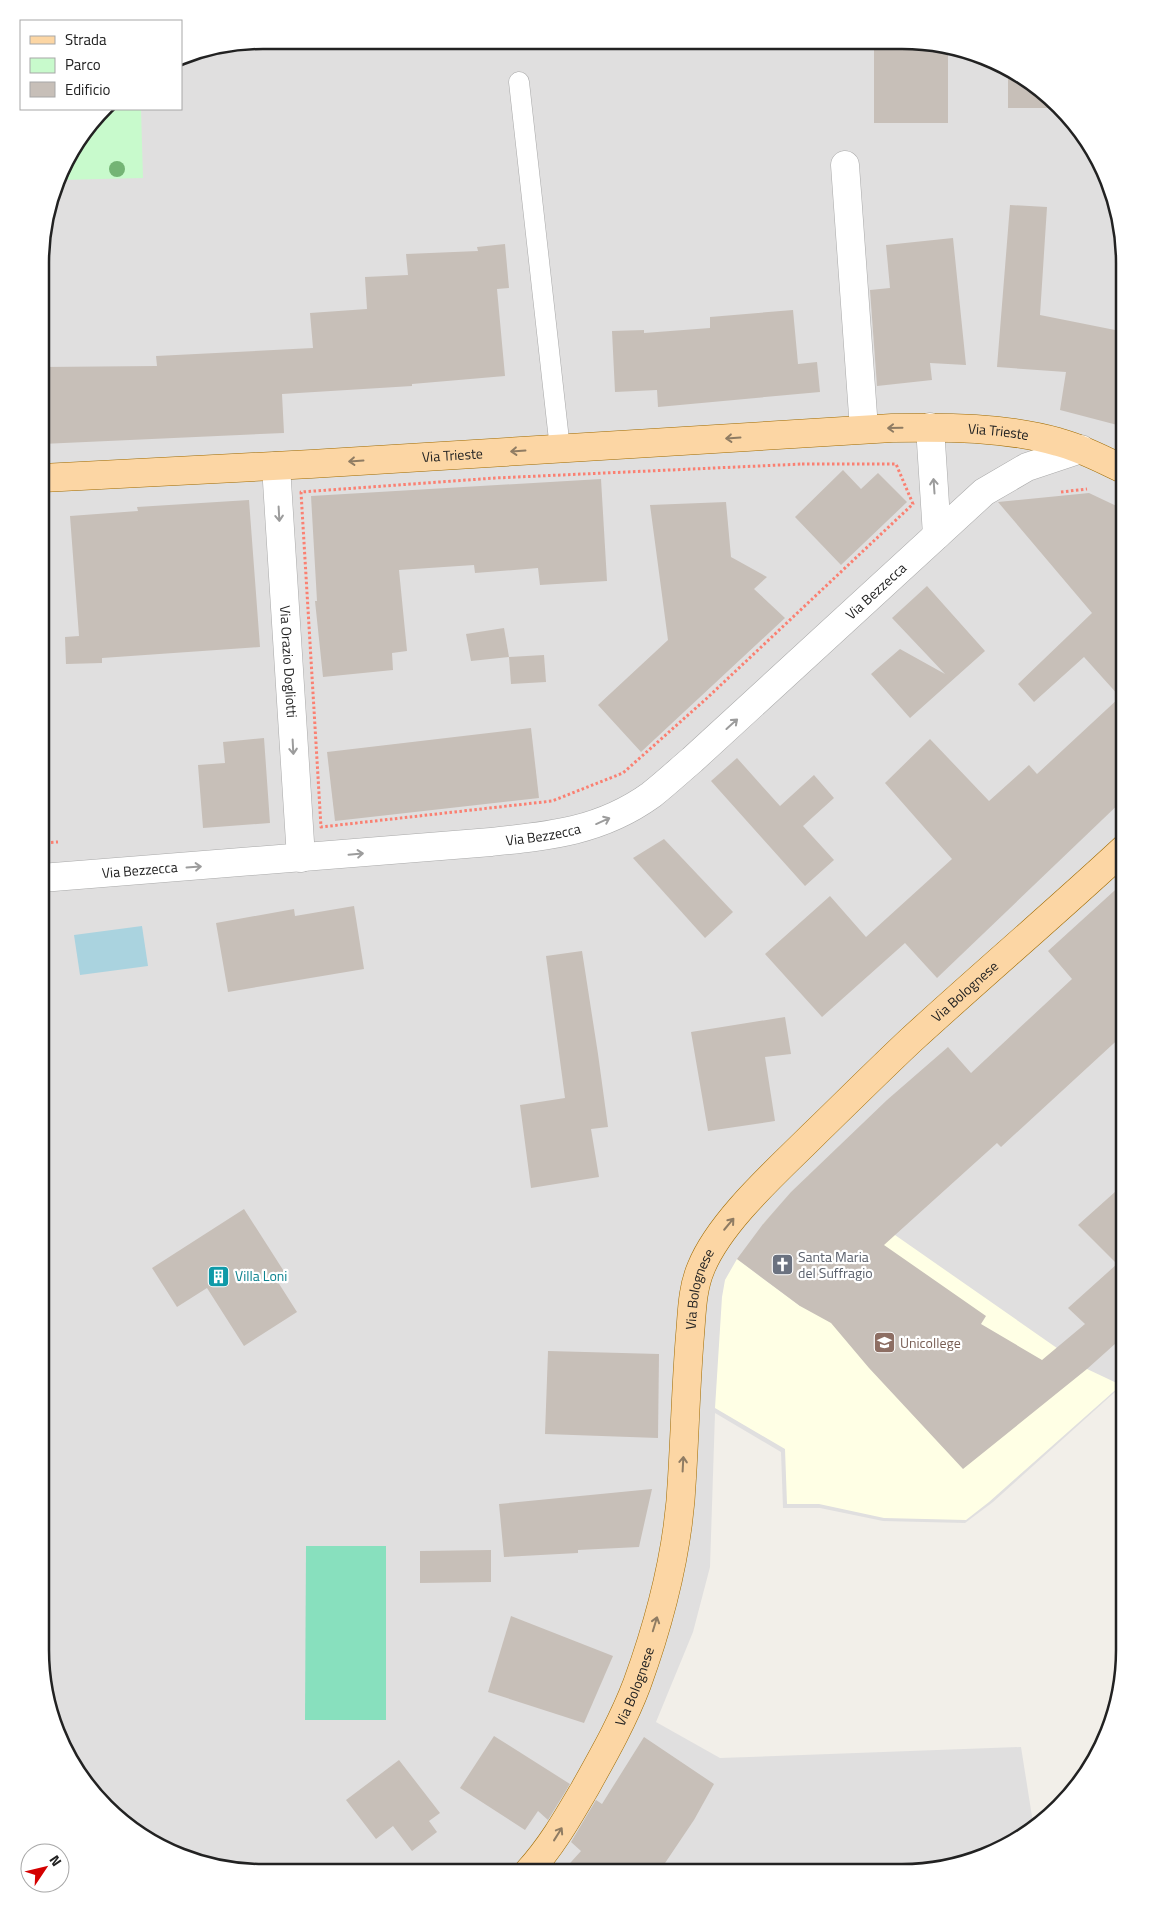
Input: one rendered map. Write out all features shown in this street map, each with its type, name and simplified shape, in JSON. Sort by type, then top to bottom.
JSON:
[{"type":"main road","name":"Via Trieste","points":[[49,478],[276,466],[864,429],[930,428],[1019,433],[1060,442],[1081,449],[1116,466]]},
{"type":"main road","name":"Via Bolognese","points":[[535,1864],[558,1836],[602,1758],[623,1716],[636,1685],[665,1594],[677,1538],[682,1485],[686,1377],[693,1298],[699,1270],[711,1249],[724,1229],[761,1186],[849,1100],[910,1041],[1116,856]]},
{"type":"street","points":[[846,165],[864,429]]},
{"type":"street","points":[[930,428],[937,535]]},
{"type":"street","name":"Via Bezzecca","points":[[49,877],[549,836],[577,830],[610,818],[651,795],[692,760],[984,492],[1027,467],[1081,449]]},
{"type":"street","name":"Via Orazio Dogliotti","points":[[276,466],[301,858]]},
{"type":"lane","points":[[519,82],[560,448]]},
{"type":"path","points":[[320,812],[320,827],[552,801],[623,773],[706,699],[913,504],[896,464]]},
{"type":"path","points":[[1058,492],[1088,489],[1095,492]]},
{"type":"shaded area","points":[[248,49],[917,49],[958,56],[1010,77],[1054,111],[1072,132],[1094,168],[1109,207],[1116,248],[1116,1391],[993,1502],[965,1523],[883,1521],[820,1508],[783,1508],[781,1452],[715,1413],[710,1567],[693,1632],[656,1722],[720,1758],[1021,1747],[1033,1820],[1010,1836],[971,1853],[917,1864],[248,1864],[207,1857],[155,1836],[111,1802],[77,1758],[56,1706],[49,1665],[49,248],[60,194],[77,156],[93,132],[112,110],[182,110],[182,65],[207,56]]},
{"type":"shaded area","name":"Unicollege","points":[[809,1175],[1087,1369],[1116,1383],[1116,1389],[989,1502],[966,1520],[884,1518],[819,1504],[787,1504],[785,1449],[715,1408],[722,1297],[725,1280],[737,1259],[800,1306],[826,1271],[763,1224]]},
{"type":"green space","points":[[112,110],[141,110],[143,178],[66,180],[77,156],[93,132]]},
{"type":"green space","points":[[306,1546],[386,1546],[386,1720],[305,1720]]},
{"type":"water","points":[[142,926],[148,966],[80,975],[74,935]]},
{"type":"building","points":[[874,49],[917,49],[948,54],[948,123],[874,123]]},
{"type":"building","points":[[1008,76],[1051,108],[1008,108]]},
{"type":"building","points":[[1010,205],[1047,207],[1040,315],[1116,330],[1116,425],[1060,410],[1066,372],[997,367]]},
{"type":"building","points":[[953,238],[966,365],[930,363],[932,380],[877,386],[870,290],[890,288],[886,245]]},
{"type":"building","points":[[505,244],[509,288],[497,289],[505,376],[412,384],[412,386],[282,394],[284,433],[49,444],[49,367],[157,366],[156,356],[313,348],[310,313],[367,309],[365,277],[408,275],[406,254],[478,251],[477,247]]},
{"type":"building","points":[[793,310],[798,364],[817,362],[820,392],[658,407],[657,390],[615,392],[612,331],[644,330],[644,333],[710,328],[710,317]]},
{"type":"building","points":[[843,470],[861,489],[878,473],[907,502],[841,565],[795,517]]},
{"type":"building","points":[[601,479],[607,581],[540,585],[538,568],[475,573],[474,565],[399,570],[407,651],[392,653],[393,670],[323,677],[315,601],[317,601],[311,496]]},
{"type":"building","points":[[1089,493],[1116,506],[1116,693],[1084,657],[1034,702],[1018,684],[1092,613],[998,502]]},
{"type":"building","points":[[249,500],[260,647],[102,658],[102,663],[66,664],[65,637],[79,636],[70,516],[138,511],[137,507]]},
{"type":"building","points":[[726,502],[731,557],[767,577],[754,589],[785,618],[641,752],[598,705],[668,640],[650,505]]},
{"type":"building","points":[[927,586],[985,651],[910,718],[871,674],[900,649],[945,674],[892,618]]},
{"type":"building","points":[[504,628],[509,657],[471,661],[466,634]]},
{"type":"building","points":[[544,655],[546,682],[511,684],[509,657]]},
{"type":"building","points":[[1116,701],[1116,807],[937,978],[905,943],[822,1017],[765,954],[830,896],[866,937],[952,859],[885,783],[930,739],[989,801],[1029,765],[1037,774]]},
{"type":"building","points":[[531,728],[539,798],[335,821],[327,752]]},
{"type":"building","points":[[264,738],[270,823],[203,828],[198,765],[225,763],[223,742]]},
{"type":"building","points":[[737,758],[780,806],[814,775],[834,798],[803,826],[834,860],[805,886],[711,781]]},
{"type":"building","points":[[664,839],[733,912],[705,938],[633,858]]},
{"type":"building","points":[[1116,889],[1116,1041],[1001,1147],[997,1143],[884,1245],[986,1316],[981,1324],[1042,1360],[1085,1324],[1068,1308],[1116,1265],[1116,1343],[1087,1369],[963,1469],[869,1368],[831,1323],[800,1306],[737,1259],[763,1224],[791,1192],[887,1100],[948,1047],[971,1073],[1072,979],[1048,951]]},
{"type":"building","points":[[354,906],[364,969],[228,992],[216,923],[294,909],[295,916]]},
{"type":"building","points":[[582,951],[608,1127],[591,1129],[599,1177],[531,1188],[520,1105],[565,1098],[546,956]]},
{"type":"building","points":[[785,1017],[791,1054],[765,1057],[775,1121],[708,1131],[691,1032]]},
{"type":"building","points":[[1116,1191],[1116,1263],[1078,1225]]},
{"type":"building","name":"Villa Loni","points":[[244,1209],[285,1273],[276,1279],[297,1312],[244,1346],[207,1288],[177,1307],[152,1268]]},
{"type":"building","points":[[548,1351],[659,1354],[658,1438],[545,1434]]},
{"type":"building","points":[[652,1489],[639,1547],[578,1550],[578,1553],[504,1557],[499,1504]]},
{"type":"building","points":[[491,1550],[491,1582],[420,1583],[420,1551]]},
{"type":"building","points":[[511,1616],[613,1656],[584,1723],[488,1692]]},
{"type":"building","points":[[494,1736],[570,1784],[548,1820],[538,1811],[525,1830],[460,1788]]},
{"type":"building","points":[[644,1737],[714,1784],[694,1820],[664,1864],[569,1864],[581,1851],[571,1842],[596,1800],[602,1804]]},
{"type":"building","points":[[399,1760],[440,1813],[429,1821],[437,1832],[412,1851],[393,1826],[376,1839],[346,1800]]},
{"type":"place","name":"Santa Maria del Suffragio","points":[[782,1265]]},
{"type":"place","name":"Villa Loni","points":[[219,1276]]},
{"type":"place","name":"Unicollege","points":[[884,1343]]}]
